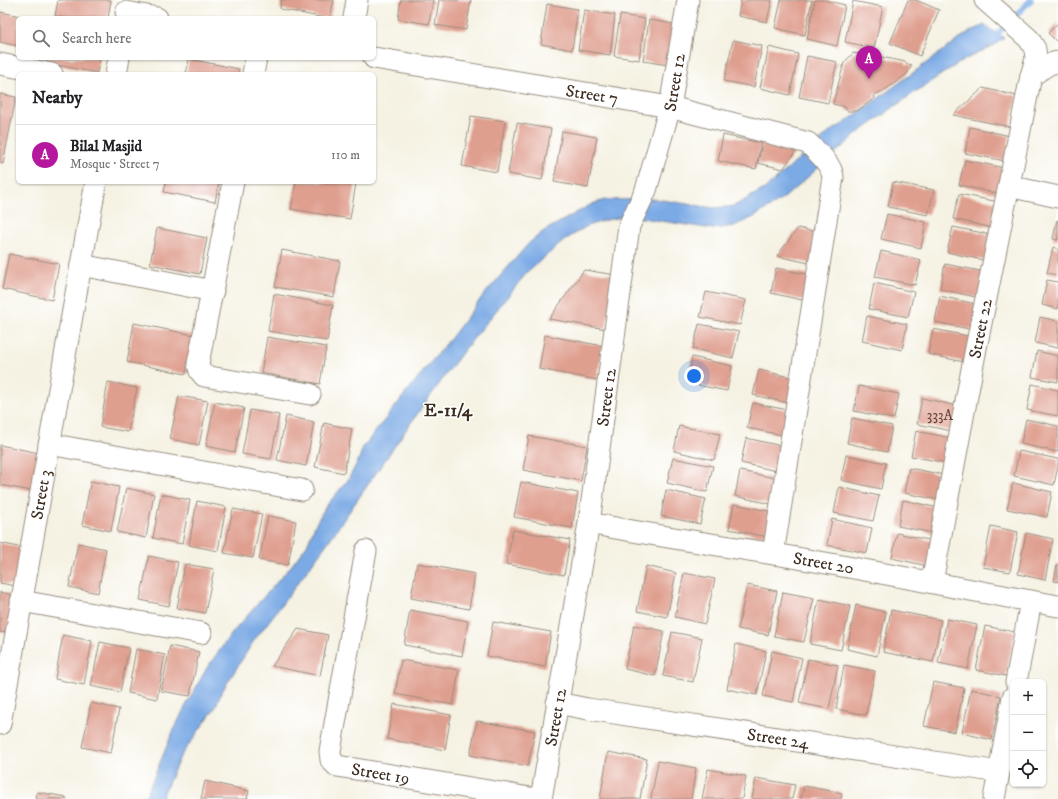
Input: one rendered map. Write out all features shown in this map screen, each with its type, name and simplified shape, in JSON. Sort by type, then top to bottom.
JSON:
[{"type":"street","points":[[354,16],[357,0]]},
{"type":"street","name":"Street 12","points":[[541,799],[588,523],[629,226],[646,190],[670,107],[688,0]]},
{"type":"street","name":"Street 22","points":[[932,582],[976,348],[1036,59],[1035,48],[1029,39],[985,0]]},
{"type":"street","points":[[126,10],[149,16]]},
{"type":"street","name":"Street 7","points":[[376,58],[670,107],[808,144],[824,159],[831,169],[833,177],[774,554]]},
{"type":"street","points":[[116,72],[119,60]]},
{"type":"street","points":[[253,72],[256,60]]},
{"type":"street","points":[[1032,76],[1049,64],[1058,62]]},
{"type":"street","points":[[0,64],[42,72]]},
{"type":"street","name":"Street 3","points":[[0,724],[96,184]]},
{"type":"street","points":[[233,184],[198,364],[200,371],[204,376],[310,394]]},
{"type":"street","points":[[1009,186],[1058,197]]},
{"type":"street","points":[[81,265],[213,291]]},
{"type":"street","points":[[49,444],[302,490]]},
{"type":"street","name":"Street 20","points":[[588,523],[620,530],[774,554],[1058,606]]},
{"type":"street","name":"Street 19","points":[[366,551],[330,751],[331,760],[337,766],[536,799]]},
{"type":"street","points":[[22,601],[201,633]]},
{"type":"street","points":[[1017,679],[1031,601]]},
{"type":"street","name":"Street 24","points":[[558,703],[588,709],[999,772]]},
{"type":"street","points":[[994,799],[1010,713]]},
{"type":"water","points":[[984,25],[1004,38],[996,44],[964,60],[905,99],[857,134],[784,198],[754,217],[734,226],[713,229],[629,216],[606,220],[587,226],[565,240],[529,270],[461,354],[410,424],[326,545],[253,642],[221,693],[215,708],[180,757],[161,799],[144,799],[171,736],[208,666],[233,632],[291,566],[307,545],[315,525],[326,506],[348,480],[359,459],[363,447],[482,297],[529,243],[544,231],[592,204],[605,200],[656,199],[713,208],[734,206],[766,188],[831,131],[843,124],[966,34]]},
{"type":"building","points":[[58,0],[111,0],[108,16],[55,16]]},
{"type":"building","points":[[281,0],[334,0],[330,16],[315,16],[280,9]]},
{"type":"building","points":[[401,0],[433,0],[429,24],[398,19]]},
{"type":"building","points":[[439,0],[471,0],[466,30],[435,25]]},
{"type":"building","points":[[741,0],[772,0],[767,22],[738,16]]},
{"type":"building","points":[[781,0],[812,0],[805,35],[775,28]]},
{"type":"building","points":[[815,0],[824,0],[845,5],[837,46],[807,39]]},
{"type":"building","points":[[908,0],[916,0],[939,10],[920,56],[890,43]]},
{"type":"building","points":[[853,1],[883,7],[874,48],[845,42]]},
{"type":"building","points":[[547,4],[578,9],[572,50],[541,44]]},
{"type":"building","points":[[584,10],[615,15],[610,55],[578,50]]},
{"type":"building","points":[[0,12],[21,16],[16,16],[16,46],[0,42]]},
{"type":"building","points":[[620,15],[645,19],[639,60],[614,56]]},
{"type":"building","points":[[649,20],[674,24],[668,65],[643,61]]},
{"type":"building","points":[[1058,23],[1058,43],[1048,33]]},
{"type":"building","points":[[733,40],[762,46],[754,87],[724,81]]},
{"type":"building","points":[[769,47],[798,54],[790,95],[760,88]]},
{"type":"building","points":[[853,53],[866,55],[867,57],[871,55],[906,62],[906,64],[912,65],[907,74],[885,90],[874,95],[875,98],[857,111],[847,111],[845,107],[833,104],[844,63]]},
{"type":"building","points":[[807,56],[837,62],[828,103],[799,97]]},
{"type":"building","points":[[47,60],[100,60],[97,72],[47,63]]},
{"type":"building","points":[[189,60],[239,69],[238,72],[186,72]]},
{"type":"building","points":[[983,88],[1017,96],[1010,127],[953,115]]},
{"type":"building","points":[[0,94],[16,97],[3,164],[0,163]]},
{"type":"building","points":[[471,116],[505,121],[497,172],[462,166]]},
{"type":"building","points":[[517,123],[551,129],[542,180],[508,174]]},
{"type":"building","points":[[970,127],[1010,136],[1005,161],[965,153]]},
{"type":"building","points":[[562,131],[597,137],[588,188],[554,182]]},
{"type":"building","points":[[723,135],[761,143],[756,169],[718,161]]},
{"type":"building","points":[[763,137],[801,144],[783,169],[758,163]]},
{"type":"building","points":[[965,160],[1005,168],[999,194],[959,185]]},
{"type":"building","points":[[893,182],[934,190],[928,215],[888,207]]},
{"type":"building","points":[[166,184],[219,184],[215,202],[164,192]]},
{"type":"building","points":[[296,184],[356,184],[350,219],[291,209]]},
{"type":"building","points":[[959,194],[999,202],[993,228],[953,219]]},
{"type":"building","points":[[887,214],[926,222],[921,248],[881,239]]},
{"type":"building","points":[[1058,220],[1058,240],[1053,239]]},
{"type":"building","points":[[953,227],[993,235],[987,261],[947,252]]},
{"type":"building","points":[[157,228],[207,238],[200,274],[150,264]]},
{"type":"building","points":[[798,228],[825,234],[818,265],[777,256]]},
{"type":"building","points":[[1053,247],[1058,249],[1058,275],[1047,273]]},
{"type":"building","points":[[282,250],[340,261],[334,297],[275,287]]},
{"type":"building","points":[[881,251],[921,260],[915,285],[875,277]]},
{"type":"building","points":[[9,254],[59,264],[52,300],[2,289]]},
{"type":"building","points":[[945,264],[985,272],[980,298],[940,289]]},
{"type":"building","points":[[776,268],[816,276],[811,302],[771,293]]},
{"type":"building","points":[[584,270],[616,275],[606,329],[549,319]]},
{"type":"building","points":[[1047,280],[1058,282],[1058,309],[1042,305]]},
{"type":"building","points":[[874,283],[914,292],[908,317],[869,309]]},
{"type":"building","points":[[706,292],[746,300],[740,325],[700,317]]},
{"type":"building","points":[[274,294],[333,305],[327,341],[268,331]]},
{"type":"building","points":[[940,296],[980,305],[974,330],[935,322]]},
{"type":"building","points":[[867,316],[907,324],[902,350],[862,341]]},
{"type":"building","points":[[1040,317],[1058,321],[1058,348],[1035,343]]},
{"type":"building","points":[[134,323],[193,335],[186,374],[127,362]]},
{"type":"building","points":[[699,324],[739,332],[733,358],[693,349]]},
{"type":"building","points":[[933,329],[973,337],[968,363],[928,354]]},
{"type":"building","points":[[545,335],[603,346],[597,380],[539,369]]},
{"type":"building","points":[[267,337],[326,347],[320,384],[261,373]]},
{"type":"building","points":[[1037,351],[1058,356],[1058,382],[1032,377]]},
{"type":"building","points":[[692,357],[732,366],[727,391],[687,383]]},
{"type":"building","points":[[759,370],[798,379],[793,404],[753,395]]},
{"type":"building","points":[[108,382],[137,388],[128,432],[100,427]]},
{"type":"building","points":[[1032,384],[1058,390],[1058,416],[1027,410]]},
{"type":"building","points":[[859,386],[899,394],[894,419],[854,411]]},
{"type":"building","points":[[179,396],[208,401],[199,445],[170,439]]},
{"type":"building","points":[[922,398],[962,407],[957,432],[917,424]]},
{"type":"building","points":[[215,402],[244,408],[235,452],[206,446]]},
{"type":"building","points":[[753,403],[793,411],[787,436],[747,428]]},
{"type":"building","points":[[250,410],[279,415],[271,459],[242,454]]},
{"type":"building","points":[[286,416],[314,422],[306,466],[277,460]]},
{"type":"building","points":[[852,418],[892,426],[887,452],[847,443]]},
{"type":"building","points":[[1026,419],[1058,426],[1058,452],[1021,444]]},
{"type":"building","points":[[324,423],[352,429],[344,473],[315,467]]},
{"type":"building","points":[[679,426],[720,434],[714,460],[674,451]]},
{"type":"building","points":[[916,431],[957,439],[951,464],[911,456]]},
{"type":"building","points":[[529,436],[587,446],[581,481],[523,470]]},
{"type":"building","points":[[746,438],[786,447],[781,472],[741,463]]},
{"type":"building","points":[[0,445],[39,453],[32,491],[0,485]]},
{"type":"building","points":[[1019,451],[1058,459],[1054,485],[1014,476]]},
{"type":"building","points":[[846,455],[886,463],[881,489],[841,480]]},
{"type":"building","points":[[673,458],[713,466],[707,492],[667,483]]},
{"type":"building","points":[[909,468],[949,476],[944,501],[904,493]]},
{"type":"building","points":[[740,471],[780,479],[775,505],[735,496]]},
{"type":"building","points":[[91,481],[119,487],[111,531],[82,525]]},
{"type":"building","points":[[521,482],[578,493],[572,528],[514,517]]},
{"type":"building","points":[[1013,483],[1052,492],[1047,517],[1007,509]]},
{"type":"building","points":[[839,487],[879,496],[873,521],[834,513]]},
{"type":"building","points":[[126,488],[154,494],[146,538],[117,532]]},
{"type":"building","points":[[666,490],[706,499],[700,524],[661,516]]},
{"type":"building","points":[[161,494],[190,500],[182,544],[153,538]]},
{"type":"building","points":[[903,500],[943,509],[938,534],[898,526]]},
{"type":"building","points":[[197,501],[226,507],[218,551],[189,545]]},
{"type":"building","points":[[734,504],[774,512],[768,537],[729,529]]},
{"type":"building","points":[[233,509],[262,514],[253,558],[224,553]]},
{"type":"building","points":[[268,516],[296,521],[288,565],[259,560]]},
{"type":"building","points":[[832,519],[872,528],[867,553],[827,545]]},
{"type":"building","points":[[991,526],[1018,532],[1010,572],[983,567]]},
{"type":"building","points":[[513,530],[570,540],[564,575],[506,564]]},
{"type":"building","points":[[897,533],[937,542],[932,567],[892,558]]},
{"type":"building","points":[[1026,533],[1053,539],[1045,580],[1018,574]]},
{"type":"building","points":[[0,543],[23,548],[16,586],[0,583]]},
{"type":"building","points":[[78,543],[106,549],[98,593],[69,587]]},
{"type":"building","points":[[149,556],[178,562],[169,606],[140,600]]},
{"type":"building","points":[[417,563],[475,574],[469,609],[411,598]]},
{"type":"building","points":[[185,564],[214,569],[205,613],[177,608]]},
{"type":"building","points":[[1058,564],[1058,582],[1054,581]]},
{"type":"building","points":[[646,566],[676,573],[667,617],[637,611]]},
{"type":"building","points":[[684,573],[715,579],[705,624],[675,617]]},
{"type":"building","points":[[747,585],[777,591],[768,635],[738,629]]},
{"type":"building","points":[[0,592],[14,595],[7,633],[0,632]]},
{"type":"building","points":[[783,592],[814,598],[804,642],[774,636]]},
{"type":"building","points":[[819,599],[850,606],[841,650],[810,644]]},
{"type":"building","points":[[856,605],[886,612],[877,656],[847,649]]},
{"type":"building","points":[[410,610],[468,621],[462,656],[404,645]]},
{"type":"building","points":[[891,610],[941,620],[933,662],[883,652]]},
{"type":"building","points":[[947,619],[977,625],[968,669],[938,663]]},
{"type":"building","points":[[493,622],[551,632],[545,667],[487,656]]},
{"type":"building","points":[[634,625],[664,631],[655,676],[625,669]]},
{"type":"building","points":[[985,626],[1015,632],[1006,676],[976,670]]},
{"type":"building","points":[[298,629],[328,635],[320,676],[272,666]]},
{"type":"building","points":[[672,632],[702,638],[693,682],[663,676]]},
{"type":"building","points":[[63,635],[92,641],[84,685],[55,679]]},
{"type":"building","points":[[100,642],[129,648],[120,692],[91,686]]},
{"type":"building","points":[[736,644],[766,651],[757,695],[727,689]]},
{"type":"building","points":[[170,646],[199,652],[190,696],[161,691]]},
{"type":"building","points":[[136,649],[165,655],[157,699],[128,693]]},
{"type":"building","points":[[772,651],[802,658],[793,702],[763,696]]},
{"type":"building","points":[[808,659],[838,665],[829,709],[799,703]]},
{"type":"building","points":[[401,660],[459,670],[453,705],[395,694]]},
{"type":"building","points":[[844,665],[875,671],[866,715],[836,709]]},
{"type":"building","points":[[933,682],[964,688],[955,732],[924,726]]},
{"type":"building","points":[[971,689],[1001,696],[992,740],[962,733]]},
{"type":"building","points":[[91,703],[119,709],[111,753],[82,747]]},
{"type":"building","points":[[394,704],[451,715],[445,750],[387,739]]},
{"type":"building","points":[[477,721],[535,731],[528,766],[470,755]]},
{"type":"building","points":[[608,752],[647,759],[640,799],[600,799]]},
{"type":"building","points":[[658,761],[696,768],[691,799],[651,799]]},
{"type":"building","points":[[708,769],[746,776],[742,799],[702,799]]},
{"type":"building","points":[[756,778],[795,785],[792,799],[752,799]]},
{"type":"building","points":[[205,781],[249,791],[247,799],[201,799]]},
{"type":"building","points":[[804,786],[842,793],[841,799],[801,799]]},
{"type":"building","points":[[37,792],[66,797],[66,799],[36,799]]},
{"type":"waterway","points":[[991,37],[997,34],[1031,0]]},
{"type":"place","name":"Bilal Masjid","points":[[869,79]]},
{"type":"district","name":"E-11/4","points":[[448,410]]}]
